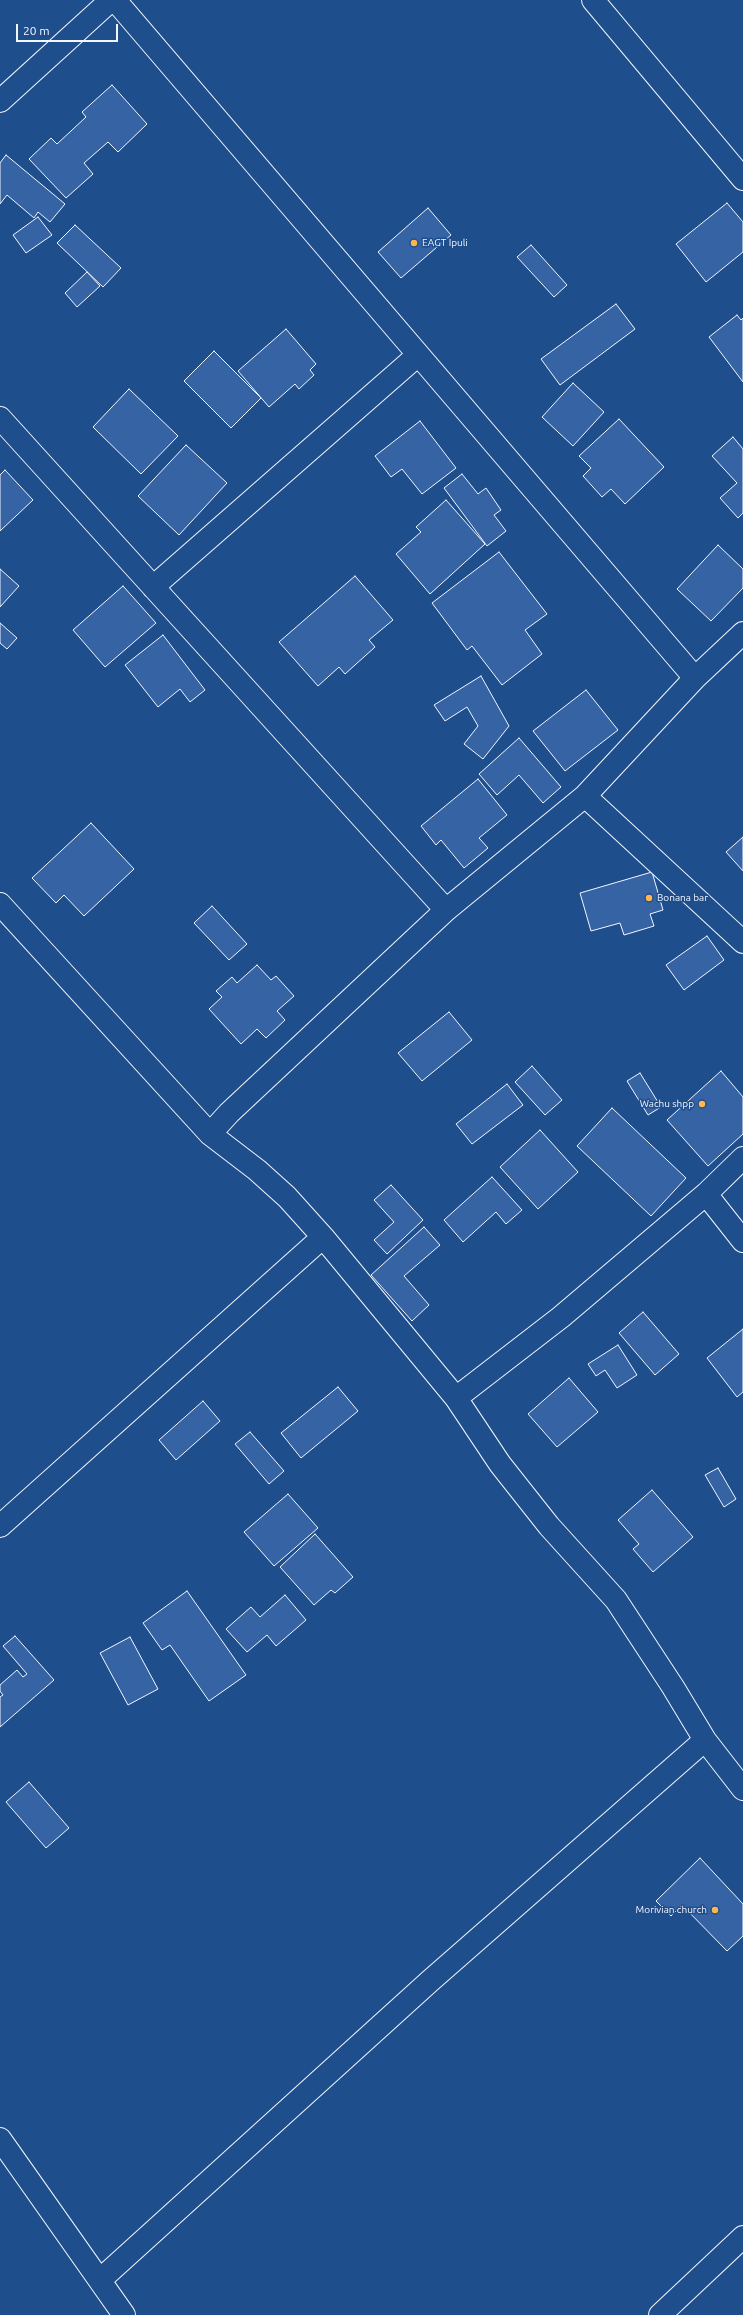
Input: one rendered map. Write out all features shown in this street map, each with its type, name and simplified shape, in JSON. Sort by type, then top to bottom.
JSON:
[{"type":"street","points":[[0,101],[111,0]]},
{"type":"street","points":[[115,0],[695,678]]},
{"type":"street","points":[[593,0],[743,179]]},
{"type":"street","points":[[153,587],[418,355]]},
{"type":"street","points":[[0,418],[446,910]]},
{"type":"street","points":[[210,1134],[229,1113],[446,910],[585,796],[695,678],[743,633]]},
{"type":"street","points":[[585,796],[743,942]]},
{"type":"street","points":[[0,904],[210,1134],[257,1170],[287,1197],[323,1237],[456,1398],[500,1464],[549,1526],[616,1600],[673,1687],[705,1740],[743,1790]]},
{"type":"street","points":[[456,1398],[562,1317],[706,1194],[743,1158]]},
{"type":"street","points":[[706,1194],[743,1241]]},
{"type":"street","points":[[0,1526],[323,1237]]},
{"type":"street","points":[[100,2280],[430,1981],[705,1740]]},
{"type":"street","points":[[0,2139],[124,2315]]},
{"type":"street","points":[[660,2315],[743,2237]]},
{"type":"building","points":[[112,85],[147,124],[118,152],[108,142],[84,163],[93,174],[66,198],[29,159],[51,138],[57,144],[86,117],[82,112]]},
{"type":"building","points":[[6,155],[65,204],[50,222],[38,212],[34,218],[7,195],[0,204],[0,163]]},
{"type":"building","points":[[727,203],[743,222],[743,252],[706,282],[676,244]]},
{"type":"building","name":"EAGT Ipuli","points":[[428,208],[451,235],[401,278],[378,252]]},
{"type":"building","points":[[38,217],[52,235],[26,253],[13,235]]},
{"type":"building","points":[[75,225],[121,268],[103,287],[57,243]]},
{"type":"building","points":[[531,245],[567,285],[554,297],[517,257]]},
{"type":"building","points":[[87,272],[100,286],[77,307],[65,293]]},
{"type":"building","points":[[616,304],[635,329],[560,385],[541,359]]},
{"type":"building","points":[[737,315],[741,320],[743,318],[743,382],[709,337]]},
{"type":"building","points":[[286,329],[316,364],[310,370],[314,375],[299,389],[295,384],[269,407],[238,371]]},
{"type":"building","points":[[214,351],[261,398],[231,428],[184,381]]},
{"type":"building","points":[[573,383],[604,412],[573,446],[542,417]]},
{"type":"building","points":[[129,389],[178,436],[141,474],[93,427]]},
{"type":"building","points":[[619,419],[664,467],[625,504],[611,489],[602,497],[583,476],[591,468],[579,456]]},
{"type":"building","points":[[420,421],[456,468],[422,494],[402,469],[391,477],[375,456]]},
{"type":"building","points":[[733,437],[743,449],[743,513],[738,518],[720,498],[737,483],[712,456]]},
{"type":"building","points":[[186,445],[227,483],[179,535],[138,496]]},
{"type":"building","points":[[5,470],[33,500],[0,531],[0,475]]},
{"type":"building","points":[[462,474],[478,494],[486,488],[501,510],[494,515],[506,531],[487,546],[444,488]]},
{"type":"building","points":[[446,500],[485,544],[430,594],[396,554],[421,532],[416,527]]},
{"type":"building","points":[[718,545],[743,569],[743,588],[711,621],[677,589]]},
{"type":"building","points":[[499,552],[547,614],[525,630],[542,654],[502,685],[472,646],[467,650],[432,603]]},
{"type":"building","points":[[0,569],[19,586],[0,607]]},
{"type":"building","points":[[355,576],[393,620],[369,640],[375,647],[345,674],[339,667],[318,686],[279,642]]},
{"type":"building","points":[[123,586],[156,623],[105,667],[73,630]]},
{"type":"building","points":[[0,623],[17,638],[7,649],[0,643]]},
{"type":"building","points":[[163,635],[205,690],[190,702],[180,689],[158,707],[125,665]]},
{"type":"building","points":[[481,676],[509,726],[483,759],[464,744],[478,726],[467,707],[445,721],[434,705]]},
{"type":"building","points":[[586,690],[618,730],[565,771],[533,731]]},
{"type":"building","points":[[519,738],[561,787],[543,803],[519,775],[497,795],[479,774]]},
{"type":"building","points":[[478,779],[507,815],[479,838],[488,848],[464,868],[441,840],[436,845],[421,826]]},
{"type":"building","points":[[91,823],[134,869],[84,916],[64,895],[56,903],[32,878]]},
{"type":"building","points":[[743,837],[743,871],[726,852]]},
{"type":"building","points":[[652,872],[663,910],[650,914],[654,926],[624,935],[620,923],[591,931],[580,893]]},
{"type":"building","points":[[212,906],[247,944],[229,960],[194,923]]},
{"type":"building","points":[[707,936],[724,960],[684,990],[666,965]]},
{"type":"building","points":[[257,965],[271,980],[276,976],[294,996],[277,1011],[285,1020],[266,1038],[257,1029],[241,1044],[209,1009],[222,997],[216,991],[232,977],[237,983]]},
{"type":"building","points":[[449,1012],[472,1040],[422,1081],[398,1053]]},
{"type":"building","points":[[532,1066],[562,1100],[545,1115],[515,1082]]},
{"type":"building","points":[[721,1071],[743,1097],[743,1134],[708,1166],[667,1120]]},
{"type":"building","points":[[640,1073],[661,1107],[648,1115],[627,1081]]},
{"type":"building","points":[[507,1084],[523,1105],[472,1144],[456,1124]]},
{"type":"building","points":[[612,1108],[686,1178],[651,1216],[577,1146]]},
{"type":"building","points":[[540,1130],[578,1172],[538,1209],[500,1167]]},
{"type":"building","points":[[492,1177],[522,1210],[506,1224],[496,1212],[463,1242],[444,1220]]},
{"type":"building","points":[[391,1185],[423,1220],[387,1254],[374,1240],[394,1222],[374,1200]]},
{"type":"building","points":[[424,1227],[440,1245],[404,1276],[429,1305],[412,1321],[371,1275]]},
{"type":"building","points":[[643,1312],[679,1354],[655,1375],[619,1333]]},
{"type":"building","points":[[743,1329],[743,1392],[737,1397],[707,1358]]},
{"type":"building","points":[[618,1345],[637,1375],[617,1388],[605,1370],[596,1376],[588,1364]]},
{"type":"building","points":[[569,1378],[598,1412],[557,1447],[528,1414]]},
{"type":"building","points":[[338,1387],[358,1411],[301,1458],[281,1433]]},
{"type":"building","points":[[203,1401],[220,1421],[176,1460],[159,1440]]},
{"type":"building","points":[[250,1432],[284,1471],[269,1484],[235,1444]]},
{"type":"building","points":[[718,1468],[736,1499],[724,1507],[705,1475]]},
{"type":"building","points":[[652,1490],[693,1537],[653,1572],[633,1549],[639,1544],[618,1520]]},
{"type":"building","points":[[288,1494],[318,1528],[274,1566],[244,1532]]},
{"type":"building","points":[[315,1534],[353,1577],[335,1593],[331,1590],[314,1605],[280,1567]]},
{"type":"building","points":[[187,1591],[246,1675],[209,1701],[170,1645],[162,1650],[143,1623]]},
{"type":"building","points":[[285,1595],[306,1620],[276,1646],[267,1635],[247,1652],[226,1629],[251,1607],[260,1617]]},
{"type":"building","points":[[15,1636],[54,1680],[0,1727],[0,1697],[3,1695],[0,1691],[0,1685],[17,1670],[23,1677],[27,1674],[3,1646]]},
{"type":"building","points":[[130,1637],[158,1689],[128,1705],[100,1653]]},
{"type":"building","points":[[29,1782],[69,1828],[46,1848],[6,1802]]},
{"type":"building","name":"Morivian church","points":[[700,1858],[743,1904],[743,1936],[727,1951],[682,1905],[671,1916],[656,1901]]},
{"type":"place","name":"EAGT Ipuli","points":[[414,243]]},
{"type":"place","name":"Bonana bar","points":[[649,898]]},
{"type":"place","name":"Wachu shpp","points":[[702,1104]]},
{"type":"place","name":"Morivian church","points":[[715,1910]]}]
